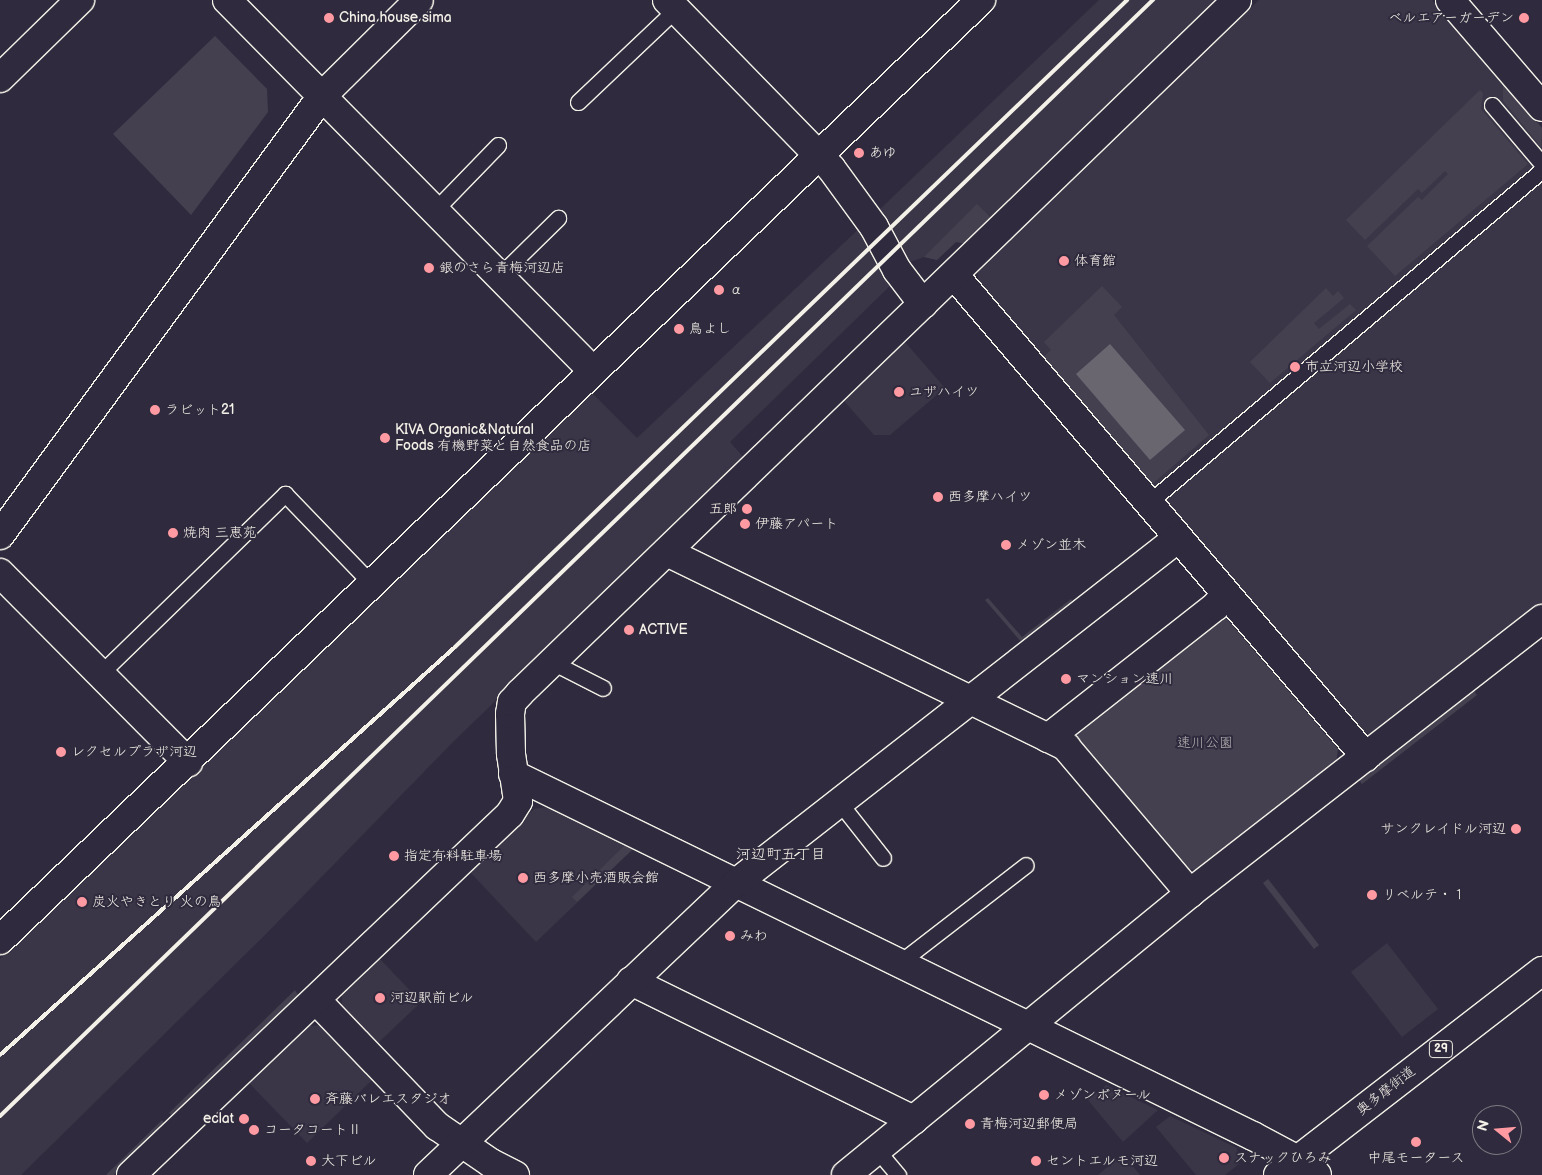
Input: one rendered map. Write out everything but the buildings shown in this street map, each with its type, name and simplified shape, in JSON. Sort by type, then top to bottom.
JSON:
[{"type":"street","points":[[0,78],[80,0]]},
{"type":"street","points":[[227,0],[593,371]]},
{"type":"street","points":[[0,535],[322,96],[419,0]]},
{"type":"street","points":[[0,940],[188,762],[981,0]]},
{"type":"street","points":[[131,1175],[510,814],[518,801],[513,774],[512,702],[1237,0]]},
{"type":"street","points":[[1450,0],[1542,107]]},
{"type":"street","points":[[671,4],[819,155],[874,227],[897,270],[923,304]]},
{"type":"street","points":[[954,275],[1224,594],[1366,757]]},
{"type":"street","points":[[428,1175],[736,883],[1178,538]]},
{"type":"street","points":[[667,552],[1048,738],[1076,756],[1190,893]]},
{"type":"street","points":[[0,573],[188,762]]},
{"type":"street","points":[[1048,738],[1216,606],[1224,594]]},
{"type":"street","points":[[846,1175],[1190,893],[1542,619]]},
{"type":"street","points":[[513,774],[1028,1026],[1298,1170]]},
{"type":"street","name":"奥多摩街道","points":[[1298,1170],[1542,971]]},
{"type":"street","points":[[631,981],[914,1120]]},
{"type":"street","points":[[316,1000],[437,1126],[461,1144],[515,1175]]},
{"type":"lane","points":[[578,102],[671,4]]},
{"type":"lane","points":[[1492,105],[1542,164]]},
{"type":"lane","points":[[434,211],[498,146]]},
{"type":"lane","points":[[1148,503],[1542,170]]},
{"type":"lane","points":[[499,276],[558,218]]},
{"type":"lane","points":[[101,674],[285,494],[372,584]]},
{"type":"lane","points":[[552,662],[603,688]]},
{"type":"lane","points":[[839,802],[883,858]]},
{"type":"lane","points":[[899,963],[1026,865]]},
{"type":"lane","points":[[877,1150],[898,1175]]},
{"type":"shaded area","points":[[1099,0],[1219,0],[968,244],[956,242],[937,260],[924,257],[907,263],[876,213]]},
{"type":"shaded area","name":"市立河辺小学校","points":[[1259,0],[1432,0],[1542,128],[1542,603],[1374,734],[1359,732],[978,286],[978,272]]},
{"type":"shaded area","points":[[863,225],[895,281],[730,442],[745,459],[452,743],[266,934],[21,1175],[0,1175],[0,959],[592,393],[637,438]]},
{"type":"shaded area","name":"ユザハイツ","points":[[905,342],[945,388],[890,435],[874,435],[844,401]]},
{"type":"shaded area","points":[[1110,344],[1185,430],[1150,460],[1076,374]]},
{"type":"shaded area","name":"西多摩小売酒販会館","points":[[547,807],[633,849],[536,942],[469,871],[534,809]]},
{"type":"shaded area","points":[[1387,943],[1438,1009],[1402,1037],[1351,972]]},
{"type":"shaded area","name":"河辺駅前ビル","points":[[379,958],[421,1002],[377,1044],[342,1008],[342,993]]},
{"type":"shaded area","points":[[322,1025],[373,1079],[307,1143],[249,1083],[309,1026]]},
{"type":"shaded area","points":[[1106,1085],[1158,1110],[1123,1142],[1088,1100]]},
{"type":"shaded area","points":[[1170,1116],[1237,1148],[1239,1164],[1225,1175],[1196,1175],[1156,1127]]},
{"type":"shaded area","points":[[1123,1154],[1140,1175],[1098,1175]]},
{"type":"green space","points":[[215,36],[267,89],[268,112],[191,215],[113,134]]},
{"type":"green space","points":[[1503,82],[1542,128],[1541,147],[1503,101]]},
{"type":"green space","points":[[1480,90],[1483,93],[1481,109],[1528,164],[1395,276],[1367,246],[1418,197],[1422,200],[1448,174],[1445,171],[1422,193],[1418,189],[1365,240],[1346,220]]},
{"type":"green space","points":[[977,204],[993,220],[968,244],[956,242],[937,260],[924,257]]},
{"type":"green space","points":[[1102,286],[1122,307],[1114,315],[1209,435],[1150,486],[1041,359],[1051,350],[1044,342]]},
{"type":"green space","points":[[1326,288],[1333,296],[1338,291],[1344,298],[1314,323],[1319,329],[1350,304],[1356,310],[1270,383],[1250,362]]},
{"type":"green space","points":[[988,598],[1022,637],[1071,599],[1075,604],[1023,644],[985,600]]},
{"type":"green space","name":"速川公園","points":[[1212,618],[1227,619],[1338,749],[1336,763],[1199,870],[1185,869],[1078,738],[1076,723]]},
{"type":"green space","points":[[1474,691],[1477,695],[1362,784],[1359,780]]},
{"type":"green space","points":[[625,845],[633,849],[577,902],[572,897]]},
{"type":"green space","points":[[1268,879],[1319,945],[1314,949],[1263,883]]},
{"type":"green space","points":[[295,990],[299,997],[174,1117],[169,1113]]},
{"type":"green space","points":[[162,1120],[165,1125],[114,1175],[106,1175]]},
{"type":"railway","points":[[0,1055],[455,647],[1127,0]]},
{"type":"railway","points":[[0,1116],[1153,0]]},
{"type":"place","name":"China house sima","points":[[329,18]]},
{"type":"place","name":"ベルエアーガーデン","points":[[1524,18]]},
{"type":"place","name":"あゆ","points":[[859,153]]},
{"type":"place","name":"体育館","points":[[1064,261]]},
{"type":"place","name":"銀のさら青梅河辺店","points":[[429,268]]},
{"type":"place","name":"α","points":[[719,290]]},
{"type":"place","name":"鳥よし","points":[[679,329]]},
{"type":"place","name":"市立河辺小学校","points":[[1295,367]]},
{"type":"place","name":"ユザハイツ","points":[[899,392]]},
{"type":"place","name":"ラビット21","points":[[155,410]]},
{"type":"place","name":"KIVA Organic&Natural Foods 有機野菜と自然食品の店","points":[[385,438]]},
{"type":"place","name":"西多摩ハイツ","points":[[938,497]]},
{"type":"place","name":"五郎","points":[[747,509]]},
{"type":"place","name":"伊藤アパート","points":[[745,524]]},
{"type":"place","name":"焼肉 三恵苑","points":[[173,533]]},
{"type":"place","name":"メゾン並木","points":[[1006,545]]},
{"type":"place","name":"ACTIVE","points":[[629,630]]},
{"type":"place","name":"マンション速川","points":[[1066,679]]},
{"type":"place","name":"レクセルプラザ河辺","points":[[61,752]]},
{"type":"place","name":"サンクレイドル河辺","points":[[1516,829]]},
{"type":"place","name":"指定有料駐車場","points":[[394,856]]},
{"type":"place","name":"西多摩小売酒販会館","points":[[523,878]]},
{"type":"place","name":"リベルテ・１","points":[[1372,895]]},
{"type":"place","name":"炭火やきとり 火の鳥","points":[[82,902]]},
{"type":"place","name":"みわ","points":[[730,936]]},
{"type":"place","name":"河辺駅前ビル","points":[[380,998]]},
{"type":"place","name":"メゾンボヌール","points":[[1044,1095]]},
{"type":"place","name":"斉藤バレエスタジオ","points":[[315,1099]]},
{"type":"place","name":"eclat","points":[[244,1119]]},
{"type":"place","name":"青梅河辺郵便局","points":[[970,1124]]},
{"type":"place","name":"コータコートⅡ","points":[[254,1130]]},
{"type":"place","name":"中尾モータース","points":[[1416,1142]]},
{"type":"place","name":"スナックひろみ","points":[[1224,1158]]},
{"type":"place","name":"大下ビル","points":[[311,1161]]},
{"type":"place","name":"セントエルモ河辺","points":[[1036,1161]]},
{"type":"district","name":"河辺町五丁目","points":[[781,855]]}]
